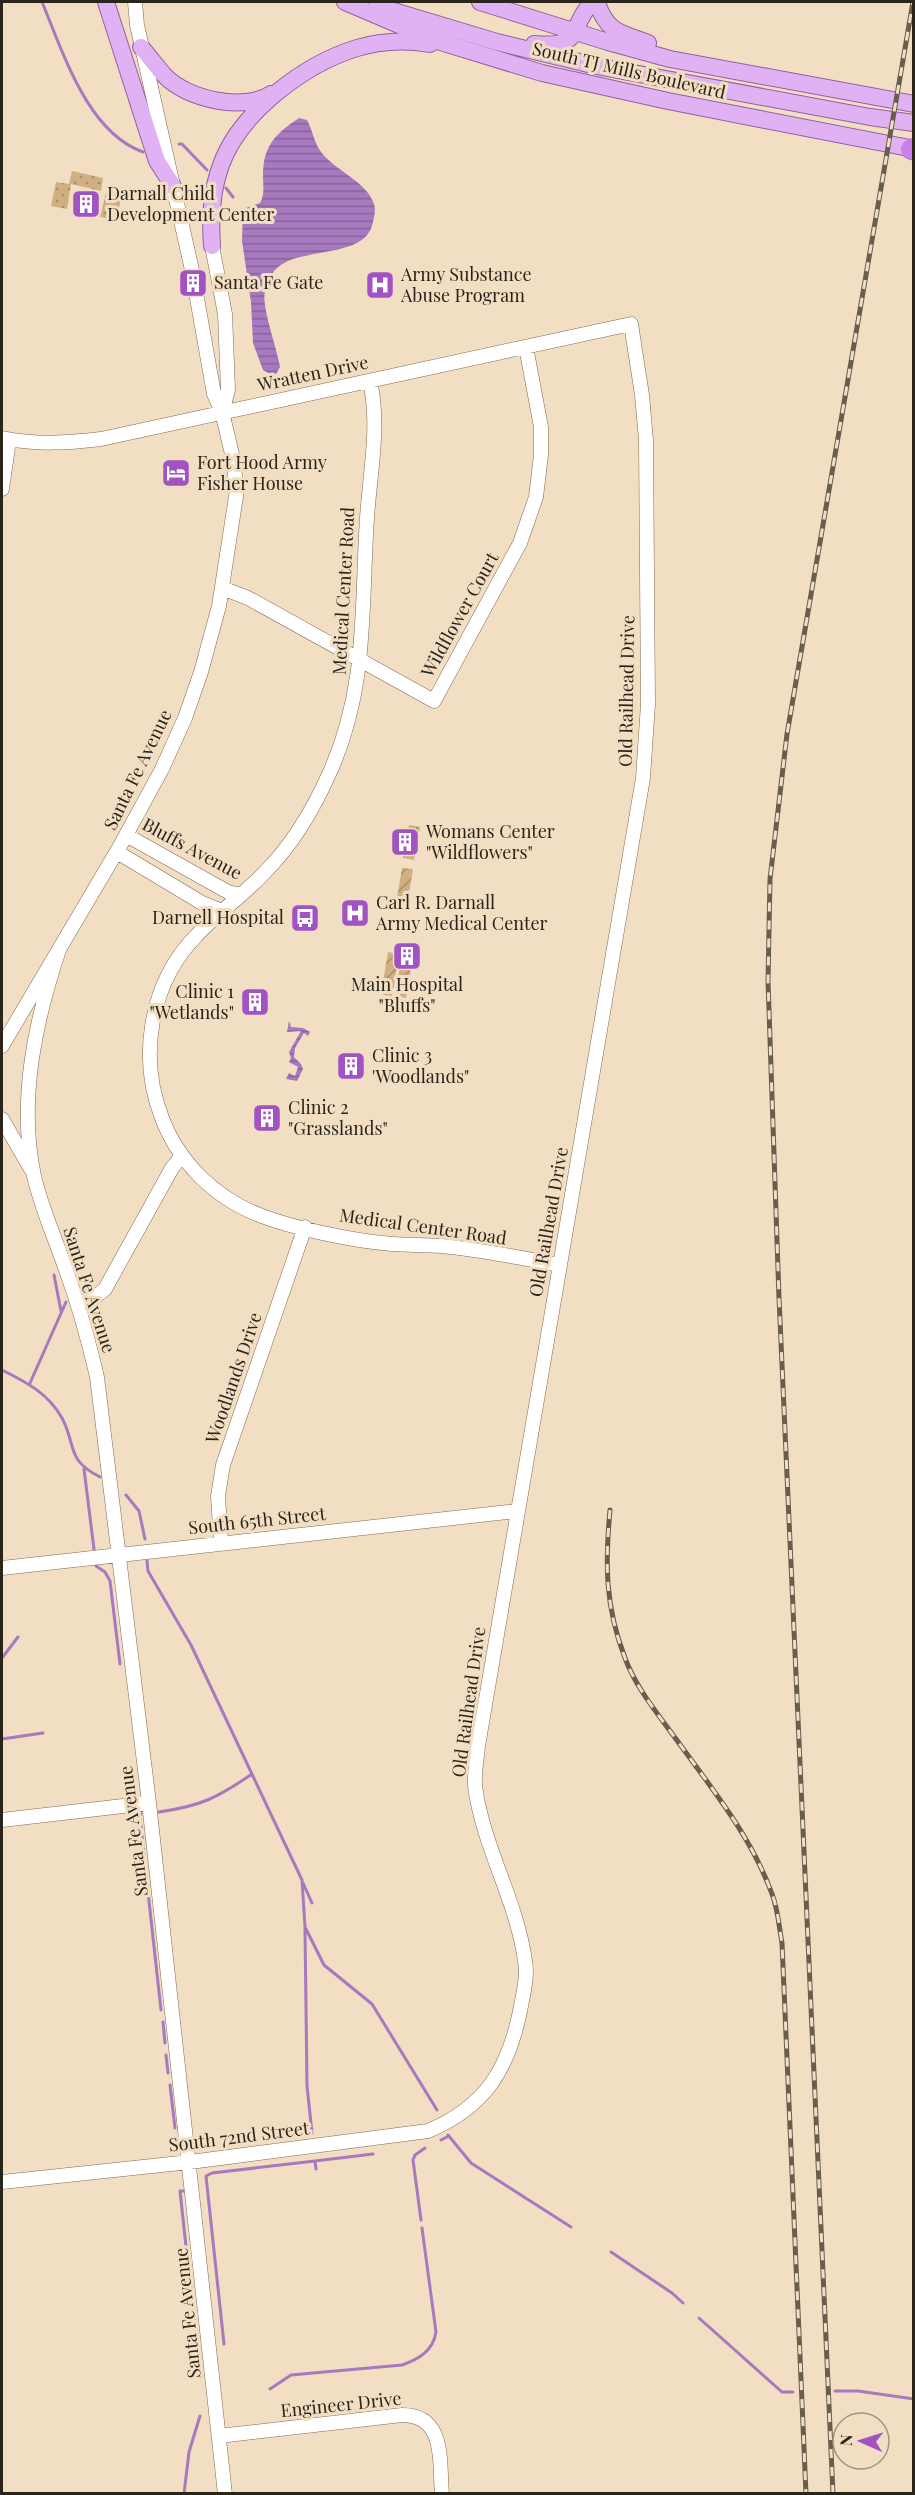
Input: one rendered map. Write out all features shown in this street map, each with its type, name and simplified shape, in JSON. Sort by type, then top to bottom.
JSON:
[{"type":"main road","points":[[106,2],[157,160],[173,186]]},
{"type":"main road","name":"South TJ Mills Boulevard","points":[[345,2],[435,40],[542,72],[668,101],[912,149]]},
{"type":"main road","name":"South TJ Mills Boulevard","points":[[362,2],[497,42],[596,66],[870,117],[914,123]]},
{"type":"main road","name":"South TJ Mills Boulevard","points":[[480,2],[670,59],[880,100],[914,104]]},
{"type":"main road","points":[[506,2],[570,30]]},
{"type":"main road","points":[[497,42],[551,45],[567,42],[570,30],[592,2]]},
{"type":"main road","points":[[597,2],[602,17],[608,25],[617,32],[649,43],[670,59]]},
{"type":"main road","points":[[141,46],[166,77],[185,91],[210,100],[253,100],[266,97],[321,64],[357,48],[392,42],[410,42],[466,49]]},
{"type":"main road","points":[[212,246],[211,198],[221,164],[235,138],[258,111],[287,84]]},
{"type":"main road","points":[[880,100],[914,98]]},
{"type":"street","name":"Santa Fe Avenue","points":[[2,1046],[117,852],[166,762],[185,718],[208,648],[222,588],[237,490],[232,454],[222,412],[214,394],[188,252],[141,46],[135,2]]},
{"type":"street","points":[[212,246],[225,314],[228,390],[222,412]]},
{"type":"street","name":"Wratten Drive","points":[[5,439],[28,443],[101,439],[631,324]]},
{"type":"street","name":"Old Railhead Drive","points":[[473,2104],[492,2084],[508,2055],[516,2032],[526,1964],[521,1940],[482,1823],[475,1784],[478,1746],[646,752],[646,440],[642,395],[631,324]]},
{"type":"street","name":"Wildflower Court","points":[[222,588],[248,598],[434,701],[507,569],[530,519],[540,478],[541,455],[539,415],[526,347]]},
{"type":"street","name":"Medical Center Road","points":[[370,381],[376,419],[366,531],[361,660],[350,717],[335,761],[320,793],[284,850],[264,873],[196,935],[175,962],[163,986],[152,1027],[150,1051],[152,1086],[164,1123],[182,1156],[211,1187],[243,1208],[267,1218],[375,1242],[453,1248],[560,1265]]},
{"type":"street","points":[[2,489],[5,439]]},
{"type":"street","name":"Bluffs Avenue","points":[[126,835],[228,892],[241,895]]},
{"type":"street","points":[[117,852],[202,903],[222,911]]},
{"type":"street","points":[[34,1173],[29,1098],[32,1053],[42,1004],[59,950]]},
{"type":"street","points":[[2,1119],[34,1173]]},
{"type":"street","points":[[78,1304],[94,1298],[105,1289],[172,1168],[182,1156]]},
{"type":"street","name":"Santa Fe Avenue","points":[[34,1173],[46,1219],[78,1304],[97,1377],[149,1803],[225,2493]]},
{"type":"street","name":"Woodlands Drive","points":[[221,1543],[218,1496],[223,1465],[305,1227]]},
{"type":"street","name":"South 65th Street","points":[[2,1568],[518,1511]]},
{"type":"street","points":[[2,1820],[149,1803]]},
{"type":"street","name":"South 72nd Street","points":[[2,2182],[190,2162],[428,2131],[447,2123],[473,2104]]},
{"type":"street","name":"Engineer Drive","points":[[219,2436],[402,2415],[418,2417],[434,2429],[442,2493]]},
{"type":"shaded area","points":[[299,118],[307,120],[317,146],[325,156],[364,188],[374,204],[375,213],[368,234],[358,242],[345,248],[299,257],[285,262],[275,270],[269,280],[264,298],[280,367],[276,374],[272,375],[263,370],[253,343],[251,302],[242,241],[243,209],[260,203],[262,200],[265,156],[268,148],[277,135]]},
{"type":"shaded area","points":[[72,171],[103,178],[101,191],[71,184],[67,209],[51,206],[56,182],[69,184]]},
{"type":"shaded area","points":[[107,189],[122,192],[117,220],[100,217]]},
{"type":"shaded area","points":[[409,825],[420,827],[414,860],[403,858]]},
{"type":"shaded area","points":[[402,868],[413,869],[406,912],[395,910]]},
{"type":"shaded area","points":[[388,952],[399,954],[392,996],[381,994]]},
{"type":"shaded area","points":[[402,954],[413,956],[406,998],[395,996]]},
{"type":"shaded area","points":[[289,1021],[291,1027],[303,1028],[310,1032],[308,1036],[304,1033],[295,1048],[294,1057],[303,1069],[297,1081],[286,1079],[289,1073],[295,1076],[298,1067],[289,1062],[291,1058],[289,1052],[301,1031],[287,1032]]},
{"type":"waterway","points":[[42,2],[68,66],[92,109],[123,142],[143,152]]},
{"type":"waterway","points":[[179,144],[182,144],[207,170]]},
{"type":"waterway","points":[[226,188],[233,197]]},
{"type":"waterway","points":[[54,1275],[61,1311]]},
{"type":"waterway","points":[[30,1383],[66,1302]]},
{"type":"waterway","points":[[2,1370],[28,1384],[50,1402],[67,1428],[77,1458],[81,1464],[100,1477]]},
{"type":"waterway","points":[[84,1469],[94,1549]]},
{"type":"waterway","points":[[126,1495],[139,1511],[145,1539]]},
{"type":"waterway","points":[[147,1561],[148,1571],[191,1645],[302,1880],[305,1927],[324,1965],[372,2004],[437,2110]]},
{"type":"waterway","points":[[96,1566],[105,1572],[110,1581],[120,1664]]},
{"type":"waterway","points":[[2,1658],[18,1637]]},
{"type":"waterway","points":[[2,1739],[43,1733]]},
{"type":"waterway","points":[[159,1812],[208,1800],[252,1774]]},
{"type":"waterway","points":[[140,1820],[139,1815],[141,1814]]},
{"type":"waterway","points":[[141,1825],[141,1833]]},
{"type":"waterway","points":[[142,1836],[145,1866]]},
{"type":"waterway","points":[[146,1870],[146,1876]]},
{"type":"waterway","points":[[303,1883],[312,1903]]},
{"type":"waterway","points":[[148,1892],[161,2010]]},
{"type":"waterway","points":[[305,1928],[307,2086],[312,2133]]},
{"type":"waterway","points":[[163,2022],[165,2043]]},
{"type":"waterway","points":[[166,2055],[168,2073]]},
{"type":"waterway","points":[[170,2085],[175,2128]]},
{"type":"waterway","points":[[448,2135],[471,2163],[571,2227]]},
{"type":"waterway","points":[[441,2140],[449,2136]]},
{"type":"waterway","points":[[421,2220],[413,2160],[415,2155],[425,2148]]},
{"type":"waterway","points":[[315,2161],[373,2154]]},
{"type":"waterway","points":[[224,2344],[206,2176],[212,2173],[315,2161],[316,2169]]},
{"type":"waterway","points":[[184,2191],[180,2191],[188,2265]]},
{"type":"waterway","points":[[270,2389],[291,2375],[402,2365],[419,2357],[428,2349],[436,2332],[422,2228]]},
{"type":"waterway","points":[[611,2252],[672,2293],[683,2303]]},
{"type":"waterway","points":[[190,2280],[199,2357]]},
{"type":"waterway","points":[[699,2318],[782,2392],[793,2392]]},
{"type":"waterway","points":[[835,2391],[858,2391],[914,2399]]},
{"type":"waterway","points":[[184,2494],[189,2452],[200,2416]]},
{"type":"railway","points":[[833,2494],[779,1298],[768,981],[770,879],[787,734],[913,2]]},
{"type":"railway","points":[[610,1510],[607,1549],[608,1585],[618,1639],[625,1658],[648,1700],[742,1833],[763,1873],[777,1912],[782,1943],[806,2494]]},
{"type":"place","name":"Darnall Child Development Center","points":[[86,204]]},
{"type":"place","name":"Santa Fe Gate","points":[[193,283]]},
{"type":"place","name":"Army Substance Abuse Program","points":[[380,285]]},
{"type":"place","name":"Fort Hood Army Fisher House","points":[[176,473]]},
{"type":"place","name":"Womans Center \"Wildflowers\"","points":[[405,842]]},
{"type":"place","name":"Carl R. Darnall Army Medical Center","points":[[355,913]]},
{"type":"place","name":"Darnell Hospital","points":[[305,918]]},
{"type":"place","name":"Main Hospital \"Bluffs\"","points":[[407,956]]},
{"type":"place","name":"Clinic 1 \"Wetlands\"","points":[[255,1002]]},
{"type":"place","name":"Clinic 3 'Woodlands\"","points":[[351,1066]]},
{"type":"place","name":"Clinic 2 \"Grasslands\"","points":[[267,1118]]}]
